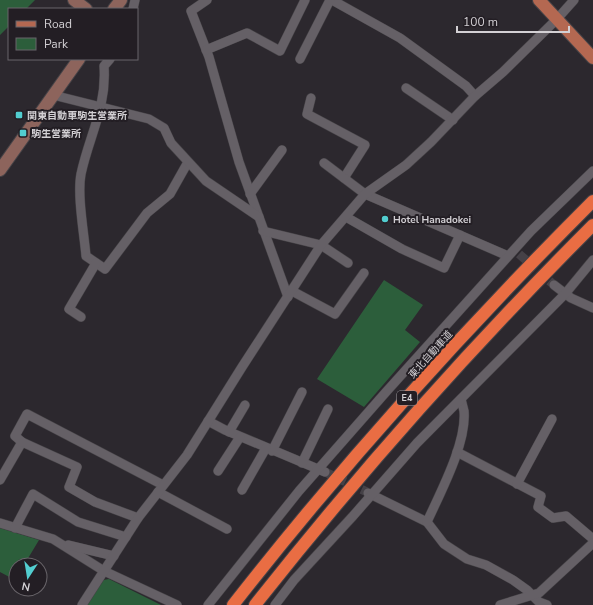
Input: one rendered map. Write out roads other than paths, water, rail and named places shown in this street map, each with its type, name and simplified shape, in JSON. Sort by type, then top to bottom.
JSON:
[{"type":"highway","name":"東北自動車道","points":[[233,605],[330,485],[389,417],[498,298],[593,201]]},
{"type":"highway","name":"E4","points":[[255,605],[344,495],[472,352],[593,225]]},
{"type":"main road","points":[[539,0],[593,58]]},
{"type":"street","points":[[74,0],[85,8]]},
{"type":"street","points":[[115,8],[121,0]]},
{"type":"street","points":[[207,0],[191,11],[206,50],[250,194],[263,231],[290,294],[335,314],[364,273]]},
{"type":"street","points":[[206,50],[247,33],[280,51],[305,0]]},
{"type":"street","points":[[300,59],[331,0],[400,38],[466,86],[475,96]]},
{"type":"street","points":[[82,605],[138,518],[187,455],[321,245],[365,194],[406,165],[432,142],[475,96],[503,72],[557,19],[574,0]]},
{"type":"street","points":[[0,170],[78,60]]},
{"type":"street","points":[[109,60],[104,66],[105,79],[101,108],[81,174],[80,188],[86,256],[105,269],[146,213],[170,194],[188,162]]},
{"type":"street","points":[[406,88],[453,120]]},
{"type":"street","points":[[53,95],[149,119],[164,128],[171,143],[206,181],[259,217]]},
{"type":"street","points":[[311,98],[307,114],[365,145],[344,178]]},
{"type":"street","points":[[250,194],[282,150]]},
{"type":"street","points":[[324,163],[365,194],[460,235],[514,253]]},
{"type":"street","points":[[208,605],[300,491],[322,471],[514,253],[531,231],[593,171]]},
{"type":"street","points":[[346,217],[402,250],[444,268],[460,235]]},
{"type":"street","points":[[263,231],[321,245],[348,263]]},
{"type":"street","points":[[275,605],[294,580],[370,493],[417,443],[565,294],[593,260]]},
{"type":"street","points":[[82,317],[69,309],[96,263]]},
{"type":"street","points":[[554,285],[571,298],[593,308]]},
{"type":"street","points":[[242,490],[269,449],[302,392]]},
{"type":"street","points":[[427,522],[457,452],[462,432],[464,412],[461,399]]},
{"type":"street","points":[[229,432],[245,405]]},
{"type":"street","points":[[302,463],[328,409]]},
{"type":"street","points":[[138,518],[95,502],[69,487],[77,468],[22,442],[15,436],[27,414],[161,489],[227,529]]},
{"type":"street","points":[[517,484],[552,419]]},
{"type":"street","points":[[208,421],[240,437],[322,471]]},
{"type":"street","points":[[218,471],[240,437]]},
{"type":"street","points":[[0,480],[22,442]]},
{"type":"street","points":[[457,452],[541,496],[538,507],[553,518],[566,516],[593,539]]},
{"type":"street","points":[[370,493],[427,522],[444,544],[467,559],[486,565],[512,580],[539,602],[547,605]]},
{"type":"street","points":[[15,528],[33,494],[78,522],[126,538]]},
{"type":"street","points":[[0,523],[53,539],[104,571],[177,605]]},
{"type":"street","points":[[500,605],[539,593],[593,543]]},
{"type":"street","points":[[60,544],[114,556]]},
{"type":"tunnel","points":[[519,254],[554,285]]},
{"type":"tunnel","points":[[325,472],[367,492]]},
{"type":"place","name":"関東自動車駒生営業所","points":[[19,115]]},
{"type":"place","name":"駒生営業所","points":[[23,133]]},
{"type":"place","name":"Hotel Hanadokei","points":[[385,219]]}]
